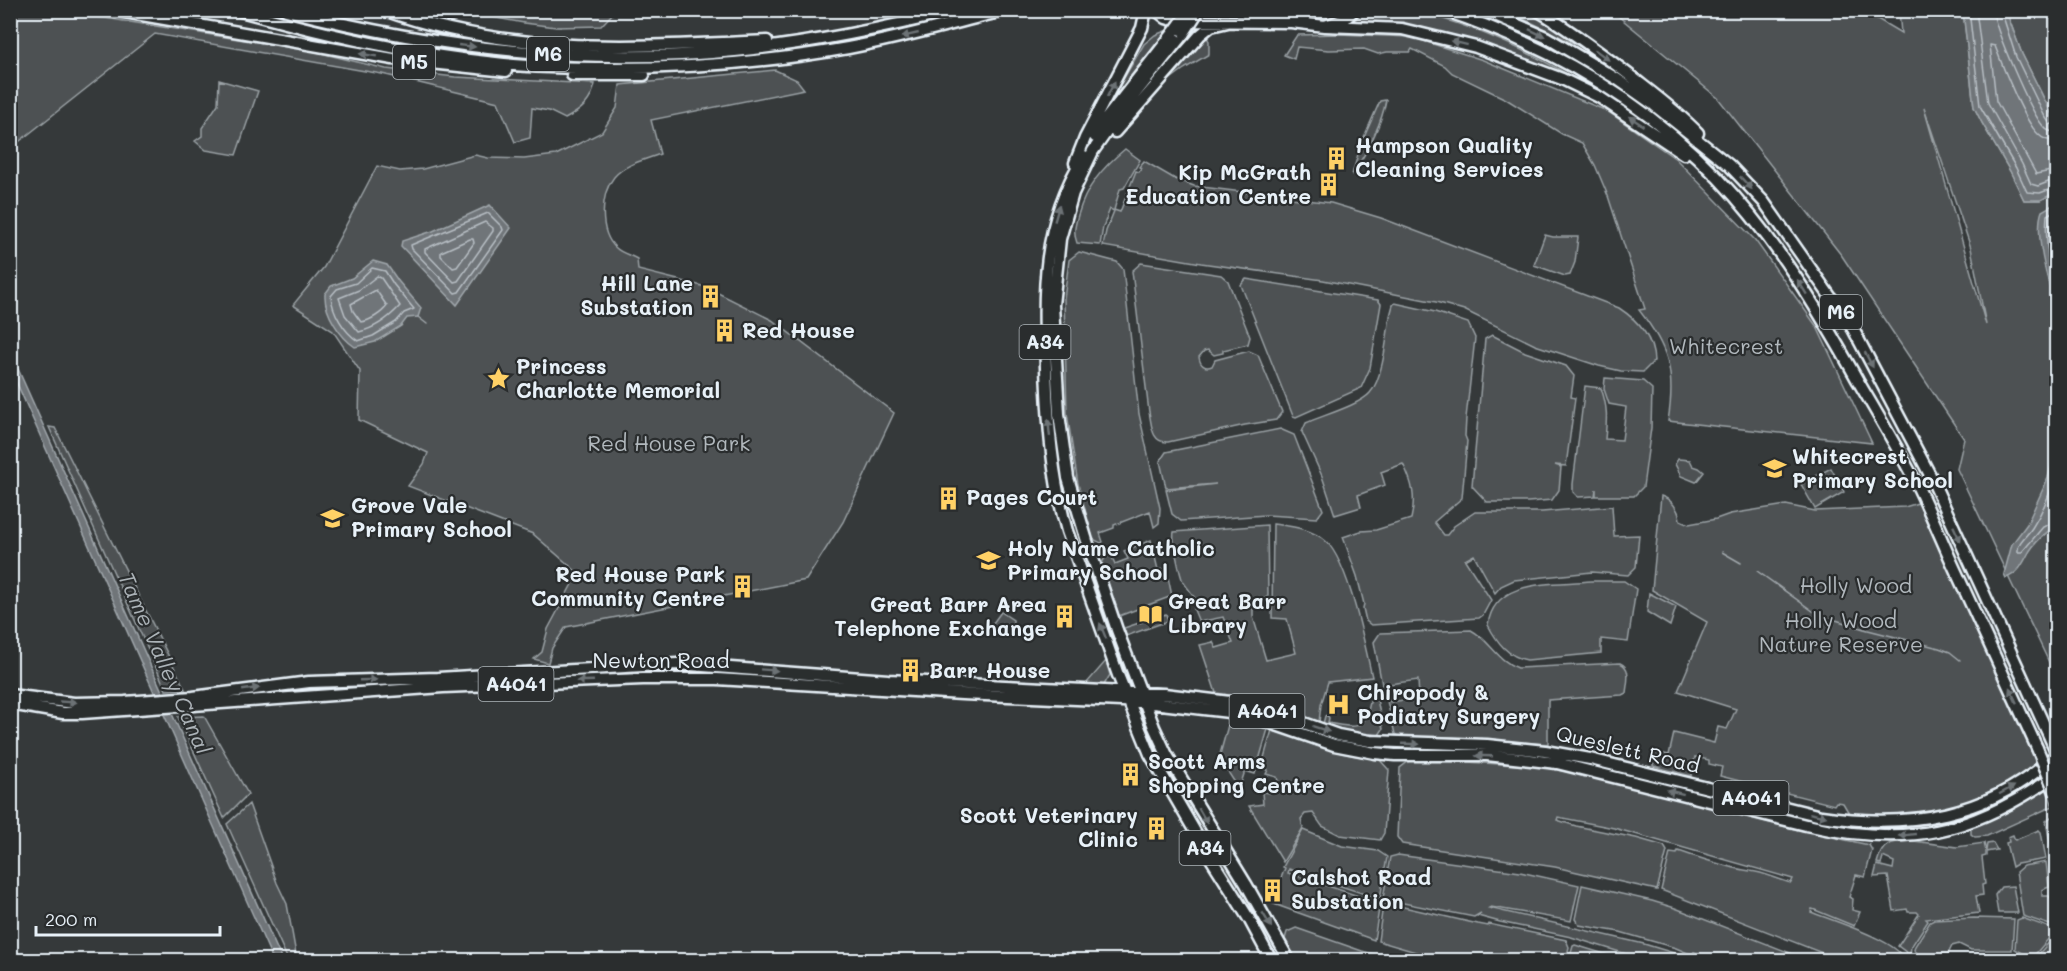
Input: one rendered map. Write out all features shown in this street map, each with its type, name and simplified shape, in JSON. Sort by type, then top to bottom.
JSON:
[{"type":"highway","name":"M5","points":[[113,10],[336,50],[468,68],[590,75],[648,75],[718,64]]},
{"type":"highway","name":"M6","points":[[237,10],[387,46],[441,56],[506,64],[574,68],[665,68],[848,48],[1007,10]]},
{"type":"highway","name":"M6","points":[[286,10],[338,24],[442,43],[574,55],[641,56],[706,54],[812,42],[958,10]]},
{"type":"highway","name":"M5","points":[[384,10],[452,31],[567,46],[640,47],[766,41],[812,42]]},
{"type":"highway","points":[[1069,180],[1085,138],[1142,28],[1146,10]]},
{"type":"highway","points":[[1156,10],[1166,18],[1176,21],[1291,22],[1325,26],[1339,22],[1354,10]]},
{"type":"highway","name":"A34","points":[[1190,10],[1179,33],[1093,151],[1073,193],[1060,239],[1053,305],[1059,414],[1068,478],[1117,630],[1150,754],[1271,960]]},
{"type":"highway","name":"A34","points":[[1199,10],[1105,120],[1069,180],[1052,232],[1044,284],[1047,413],[1060,507],[1078,562],[1134,697],[1152,722],[1167,755],[1246,884],[1288,959]]},
{"type":"highway","points":[[1250,10],[1291,22]]},
{"type":"highway","name":"M6","points":[[1443,10],[1521,39],[1586,73],[1649,117],[1718,179],[1794,273],[1831,333],[1914,480],[2056,794]]},
{"type":"highway","name":"M6","points":[[1483,10],[1546,37],[1617,79],[1729,165]]},
{"type":"highway","name":"M6","points":[[1537,10],[1570,30],[1678,113],[1764,202],[1853,329],[1930,475],[2052,739],[2056,753]]},
{"type":"highway","points":[[1083,169],[1200,35],[1211,27],[1228,22]]},
{"type":"highway","name":"M6","points":[[1325,26],[1402,29],[1476,47],[1562,79],[1599,97],[1718,179]]},
{"type":"highway","points":[[1060,507],[1067,504],[1068,499],[1061,459],[1064,453]]},
{"type":"highway","points":[[1078,562],[1092,557]]},
{"type":"highway","name":"Newton Road","points":[[125,706],[443,687],[644,679],[717,679],[962,694],[1134,697]]},
{"type":"highway","name":"A4041","points":[[10,695],[74,703],[125,706]]},
{"type":"highway","name":"Queslett Road","points":[[1134,697],[1213,704]]},
{"type":"highway","name":"Queslett Road","points":[[1134,697],[1181,705],[1238,703],[1270,711],[1319,729],[1364,740],[1390,743],[1487,745],[1545,751],[1702,799],[1831,831],[1857,834],[1901,836],[1934,831],[1988,816],[2021,800],[2056,775]]},
{"type":"highway","name":"A4041","points":[[10,704],[63,713],[125,706]]},
{"type":"highway","points":[[1152,722],[1160,710],[1181,705]]},
{"type":"highway","name":"Queslett Road","points":[[1619,772],[1706,787],[1821,816],[1857,821],[1900,822],[1962,810],[1999,794],[2034,773],[2056,753]]},
{"type":"highway","points":[[1702,799],[1706,787]]},
{"type":"highway","points":[[1179,803],[1181,793],[1189,792]]},
{"type":"highway","points":[[1232,893],[1246,884]]},
{"type":"green space","points":[[11,10],[105,18],[308,50],[386,69],[455,77],[595,84],[585,105],[565,119],[549,111],[532,108],[530,138],[515,142],[498,102],[382,74],[155,34],[11,148]]},
{"type":"green space","points":[[466,10],[615,11],[601,26],[556,27],[464,12]]},
{"type":"green space","points":[[1246,10],[1281,21],[1201,18],[1206,11]]},
{"type":"green space","points":[[1407,10],[1464,26],[1537,57],[1606,97],[1498,53],[1347,23],[1356,19],[1363,11]]},
{"type":"green space","points":[[1265,11],[1344,11],[1335,17],[1316,21]]},
{"type":"green space","points":[[1508,11],[1526,11],[1554,26],[1589,51]]},
{"type":"green space","points":[[1612,11],[1864,11],[1901,33],[1899,11],[1963,11],[1974,107],[1982,123],[2024,200],[2041,200],[2056,192],[2056,677],[1957,469],[1964,439],[1842,256],[1718,98]],"holes":[[[1924,108],[1971,248],[1986,325]]]},
{"type":"green space","points":[[2006,11],[2056,11],[2056,123],[2022,54]]},
{"type":"green space","points":[[1168,30],[1095,127],[1144,44],[1155,35]]},
{"type":"green space","points":[[1205,34],[1209,41],[1209,54],[1160,87]]},
{"type":"green space","name":"Whitecrest","points":[[1297,35],[1411,37],[1483,60],[1607,111],[1676,159],[1755,240],[1817,327],[1872,443],[1668,421],[1671,389],[1668,362],[1657,337],[1639,310],[1645,309],[1608,196],[1595,165],[1582,143],[1562,134],[1506,99],[1452,73],[1445,66],[1412,49],[1410,52],[1378,54],[1364,49],[1329,50],[1297,47],[1294,59],[1284,55]]},
{"type":"green space","name":"Red House Park","points":[[775,70],[797,80],[804,89],[651,120],[660,154],[629,166],[614,177],[609,184],[603,213],[607,233],[616,248],[637,259],[638,270],[706,287],[772,320],[894,413],[843,522],[806,580],[566,627],[552,648],[548,663],[534,659],[542,652],[548,629],[578,573],[533,534],[408,486],[424,464],[428,453],[359,420],[360,371],[333,331],[293,305],[324,267],[377,166],[400,171],[423,169],[475,155],[488,158],[524,159],[556,155],[602,132],[617,108],[620,85]]},
{"type":"green space","points":[[219,80],[258,91],[236,155],[206,150],[195,141],[202,136],[202,128],[218,104]]},
{"type":"green space","points":[[1386,100],[1373,139],[1352,175],[1361,144],[1380,101]]},
{"type":"green space","points":[[1125,149],[1140,160],[1124,188],[1120,189],[1114,210],[1120,212],[1136,171],[1139,172],[1141,169],[1139,167],[1144,161],[1175,179],[1194,186],[1331,203],[1381,218],[1619,308],[1644,330],[1651,344],[1654,361],[1643,372],[1621,371],[1535,345],[1464,310],[1436,302],[1323,280],[1201,263],[1103,246],[1114,211],[1110,209],[1103,227],[1100,245],[1077,243],[1075,226],[1085,196],[1102,171]]},
{"type":"green space","points":[[1545,235],[1578,237],[1575,262],[1570,275],[1565,276],[1534,265]]},
{"type":"green space","points":[[1079,252],[1117,262],[1123,269],[1139,414],[1160,508],[1159,523],[1154,527],[1150,511],[1100,533],[1103,542],[1101,543],[1093,539],[1078,484],[1067,413],[1064,299],[1069,260]]},
{"type":"green space","points":[[1141,263],[1221,275],[1228,281],[1250,337],[1248,344],[1223,350],[1223,353],[1214,355],[1208,350],[1204,351],[1199,357],[1200,362],[1203,366],[1209,367],[1215,360],[1249,351],[1258,355],[1282,412],[1276,420],[1168,442],[1158,440],[1149,412],[1132,271]]},
{"type":"green space","points":[[1246,279],[1378,300],[1381,304],[1370,368],[1361,388],[1296,417],[1293,416],[1241,285]]},
{"type":"green space","points":[[1395,303],[1435,312],[1468,323],[1475,338],[1466,418],[1467,441],[1462,498],[1434,522],[1444,535],[1475,512],[1542,512],[1612,506],[1614,536],[1639,535],[1636,567],[1628,575],[1592,572],[1514,580],[1501,586],[1495,593],[1474,555],[1465,560],[1491,600],[1479,618],[1371,625],[1366,621],[1357,576],[1343,537],[1411,519],[1413,491],[1409,478],[1403,464],[1381,472],[1385,485],[1358,495],[1361,507],[1335,515],[1322,476],[1302,432],[1306,423],[1349,406],[1370,393],[1378,378],[1390,316]]},
{"type":"green space","points":[[1492,335],[1525,352],[1566,366],[1574,376],[1571,397],[1575,398],[1566,466],[1555,465],[1561,467],[1559,490],[1552,500],[1487,502],[1472,486],[1485,339]]},
{"type":"green space","points":[[1605,378],[1643,381],[1652,389],[1651,428],[1643,487],[1634,496],[1596,496],[1596,489],[1595,496],[1578,497],[1573,492],[1573,484],[1585,386],[1601,388],[1606,413],[1605,439],[1622,440],[1626,407],[1609,404],[1604,389]]},
{"type":"green space","points":[[49,427],[55,428],[185,689],[166,690]]},
{"type":"green space","points":[[1280,429],[1294,435],[1323,510],[1317,518],[1266,515],[1181,521],[1172,514],[1166,490],[1216,484],[1166,488],[1160,461],[1166,452]]},
{"type":"green space","points":[[1678,459],[1690,460],[1693,466],[1704,472],[1696,482],[1681,476],[1675,464]]},
{"type":"green space","points":[[1831,468],[1844,492],[1815,509],[1801,484]]},
{"type":"green space","name":"Holly Wood Nature Reserve","points":[[1661,496],[1674,505],[1680,520],[1689,524],[1730,514],[1786,505],[1815,511],[1905,507],[1918,503],[2037,762],[2016,779],[1960,806],[1905,815],[1862,817],[1850,815],[1843,803],[1836,802],[1834,805],[1720,776],[1722,767],[1709,764],[1709,760],[1695,757],[1691,776],[1653,766],[1655,752],[1669,755],[1674,733],[1714,743],[1718,727],[1727,729],[1736,709],[1678,691],[1707,622],[1652,590]]},
{"type":"green space","points":[[1273,524],[1310,532],[1322,538],[1331,548],[1347,581],[1365,645],[1372,677],[1328,682],[1319,722],[1242,697],[1216,693],[1200,645],[1213,642],[1216,648],[1233,643],[1223,617],[1199,622],[1194,610],[1195,599],[1182,579],[1178,562],[1174,532],[1267,525],[1268,596],[1263,600],[1246,600],[1246,604],[1253,604],[1253,617],[1266,660],[1296,653],[1287,619],[1272,618]]},
{"type":"green space","points":[[1151,540],[1158,570],[1166,568],[1172,596],[1119,616],[1105,574],[1103,574],[1103,562],[1111,555],[1115,564],[1128,559],[1124,551]]},
{"type":"green space","points":[[1090,562],[1097,591],[1117,645],[1113,646],[1087,567]]},
{"type":"green space","points":[[1624,581],[1636,589],[1628,642],[1601,639],[1601,653],[1527,660],[1514,656],[1504,648],[1488,625],[1493,609],[1502,598],[1514,591],[1545,584]]},
{"type":"green space","points":[[1649,593],[1676,607],[1670,626],[1647,612]]},
{"type":"green space","points":[[1001,612],[1013,620],[1013,635],[985,634]]},
{"type":"green space","points":[[1166,614],[1168,621],[1126,636],[1124,628]]},
{"type":"green space","points":[[1471,630],[1478,634],[1504,661],[1518,668],[1620,663],[1624,665],[1627,672],[1626,693],[1548,700],[1548,744],[1453,737],[1401,738],[1395,734],[1386,697],[1389,696],[1390,702],[1419,698],[1418,680],[1382,685],[1374,642],[1380,633]]},
{"type":"green space","points":[[1106,661],[1110,675],[1104,685],[1086,684]]},
{"type":"green space","points":[[679,668],[910,685],[655,673],[655,669]]},
{"type":"green space","points":[[1372,683],[1383,729],[1379,735],[1356,733],[1323,724],[1327,715],[1328,723],[1350,726],[1361,724],[1367,713],[1372,692],[1369,687]]},
{"type":"green space","points":[[204,716],[248,794],[224,818],[178,717]]},
{"type":"green space","points":[[1230,718],[1268,729],[1255,774],[1245,771],[1239,789],[1219,758]]},
{"type":"green space","points":[[1272,730],[1337,752],[1378,758],[1389,770],[1384,833],[1380,840],[1340,835],[1322,826],[1313,813],[1305,814],[1301,819],[1303,828],[1283,862],[1249,806],[1263,804],[1262,792],[1270,793],[1272,788],[1275,789],[1278,781],[1277,777],[1266,774],[1268,770],[1261,768]]},
{"type":"green space","points":[[2056,758],[2056,767],[2026,790],[1970,816],[1968,813]]},
{"type":"green space","points":[[1409,761],[1535,766],[1585,775],[1790,828],[1869,845],[1872,850],[1865,877],[1856,875],[1849,897],[1853,899],[1852,910],[1860,912],[1854,926],[1812,909],[1811,912],[1847,925],[1890,945],[1899,952],[1903,959],[1840,960],[1661,890],[1670,853],[1677,854],[1678,851],[1791,883],[1793,879],[1614,828],[1558,817],[1557,820],[1664,846],[1667,851],[1657,890],[1555,867],[1402,844],[1397,837],[1400,768]]},
{"type":"green space","points":[[2045,786],[2053,806],[1987,836],[1975,837],[1971,834],[1973,825]]},
{"type":"green space","points":[[1711,792],[1846,823],[1905,827],[1957,820],[1959,822],[1909,832],[1847,830],[1711,797]]},
{"type":"green space","points":[[1188,798],[1240,882],[1238,885],[1234,887],[1199,832],[1199,825],[1185,800]]},
{"type":"green space","points":[[249,804],[277,883],[287,904],[297,960],[288,960],[227,824]]},
{"type":"green space","points":[[2056,813],[2056,876],[2046,821]]},
{"type":"green space","points":[[1303,830],[1342,846],[1378,851],[1387,857],[1380,899],[1289,869],[1288,873],[1380,903],[1374,940],[1271,903],[1285,868],[1283,867]]},
{"type":"green space","points":[[2039,830],[2046,859],[2012,867],[2006,843],[2009,842],[2008,837],[2013,835],[2015,840]]},
{"type":"green space","points":[[1914,841],[1957,847],[1984,843],[1986,851],[1987,844],[1993,843],[1997,850],[1986,852],[1986,856],[1982,857],[1985,884],[1982,885],[1983,895],[1976,896],[1979,913],[1926,919],[1928,921],[1911,947],[1910,955],[1898,946],[1919,914],[1908,912],[1907,909],[1894,911],[1888,876],[1874,877],[1877,865],[1893,869],[1894,862],[1883,857],[1881,864],[1877,863],[1879,855],[1886,846],[1895,842]]},
{"type":"green space","points":[[1398,855],[1520,872],[1579,885],[1571,921],[1489,908],[1644,944],[1697,960],[1646,960],[1571,937],[1478,916],[1481,913],[1474,917],[1383,899],[1390,857]]},
{"type":"green space","points":[[2046,862],[2049,887],[2042,890],[2042,896],[2049,896],[2053,902],[2056,901],[2056,927],[2023,916],[2016,872],[2023,866]]},
{"type":"green space","points":[[1582,885],[1675,908],[1808,960],[1715,960],[1620,932],[1579,925],[1575,919]]},
{"type":"green space","points":[[2013,886],[2018,913],[1998,913],[1995,895],[2001,887]]},
{"type":"green space","points":[[1246,891],[1282,960],[1278,960],[1241,894]]},
{"type":"green space","points":[[1386,903],[1478,924],[1488,926],[1489,924],[1566,940],[1569,947],[1566,960],[1443,960],[1378,941],[1383,905]]},
{"type":"green space","points":[[1974,918],[2014,919],[2012,950],[1971,950],[1959,944],[1952,946],[1948,954],[1919,955],[1914,950],[1930,922]]},
{"type":"green space","points":[[2022,918],[2056,930],[2032,958],[2015,949],[2017,920]]},
{"type":"green space","points":[[1296,928],[1395,960],[1297,960],[1285,939],[1287,932]]},
{"type":"green space","points":[[2056,935],[2056,960],[2035,960],[2034,959]]},
{"type":"green space","points":[[1575,945],[1624,960],[1569,960]]},
{"type":"water","points":[[1963,11],[2006,11],[2022,54],[2056,123],[2056,192],[2041,200],[2024,200],[1974,107]]},
{"type":"water","points":[[2056,203],[2056,303],[2046,271],[2041,244],[2040,220],[2042,211]]},
{"type":"water","points":[[490,205],[511,228],[457,305],[401,246],[402,241],[433,231]]},
{"type":"water","points":[[373,261],[387,265],[421,308],[418,317],[407,318],[401,326],[375,342],[355,347],[334,324],[327,309],[325,294],[331,286],[352,278]]},
{"type":"water","points":[[10,351],[282,960],[273,960],[11,370]]},
{"type":"water","points":[[2056,430],[2056,526],[2037,542],[2017,571],[2006,578],[2004,574],[2012,544],[2027,524],[2048,478],[2055,449]]},
{"type":"waterway","points":[[418,317],[427,324]]},
{"type":"waterway","points":[[1722,552],[1741,563]]},
{"type":"waterway","points":[[1757,571],[1817,614],[1864,629],[1939,648],[1950,652],[1960,660]]},
{"type":"place","name":"Hampson Quality Cleaning Services","points":[[1337,158]]},
{"type":"place","name":"Kip McGrath Education Centre","points":[[1329,185]]},
{"type":"place","name":"Hill Lane Substation","points":[[711,296]]},
{"type":"place","name":"Red House","points":[[724,331]]},
{"type":"place","name":"Princess Charlotte Memorial","points":[[498,379]]},
{"type":"place","name":"Whitecrest Primary School","points":[[1774,469]]},
{"type":"place","name":"Pages Court","points":[[948,498]]},
{"type":"place","name":"Grove Vale Primary School","points":[[333,518]]},
{"type":"place","name":"Holy Name Catholic Primary School","points":[[989,561]]},
{"type":"place","name":"Red House Park Community Centre","points":[[743,587]]},
{"type":"place","name":"Great Barr Library","points":[[1150,614]]},
{"type":"place","name":"Great Barr Area Telephone Exchange","points":[[1065,617]]},
{"type":"place","name":"Barr House","points":[[911,671]]},
{"type":"place","name":"Chiropody & Podiatry Surgery","points":[[1339,705]]},
{"type":"place","name":"Scott Arms Shopping Centre","points":[[1130,774]]},
{"type":"place","name":"Scott Veterinary Clinic","points":[[1156,828]]},
{"type":"place","name":"Calshot Road Substation","points":[[1273,890]]},
{"type":"park label","name":"Holly Wood","points":[[1856,586]]},
{"type":"water label","name":"Tame Valley Canal","points":[[165,663]]}]
